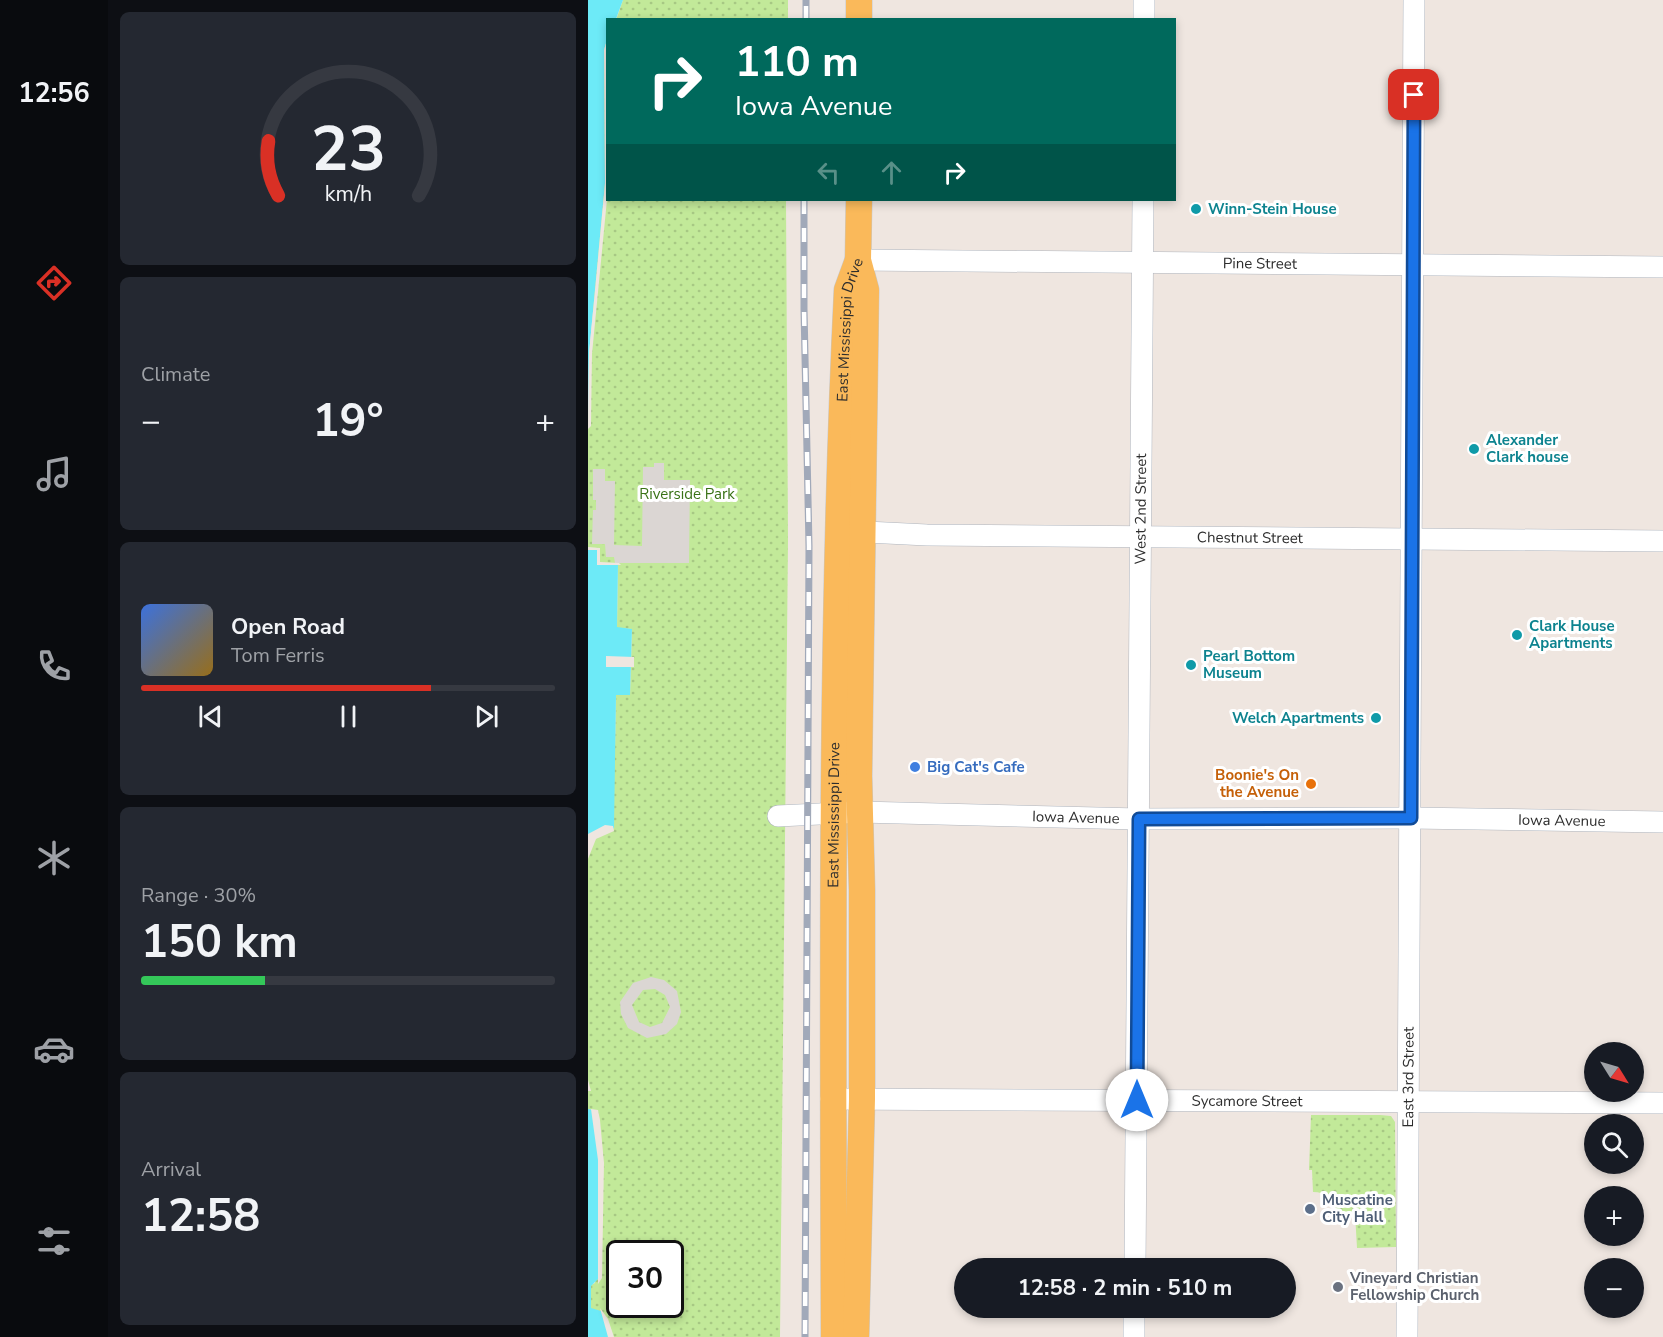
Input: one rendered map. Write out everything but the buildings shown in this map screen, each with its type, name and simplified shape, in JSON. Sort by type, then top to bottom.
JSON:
[{"type":"main road","points":[[859,0],[859,18]]},
{"type":"main road","points":[[858,260],[859,201]]},
{"type":"main road","name":"East Mississippi Drive","points":[[834,1337],[831,1099],[836,531],[847,290],[858,260]]},
{"type":"main road","name":"East Mississippi Drive","points":[[856,1337],[862,1099],[860,812],[866,290],[858,260]]},
{"type":"street","points":[[1144,0],[1144,18]]},
{"type":"street","name":"East 3rd Street","points":[[1407,1337],[1415,265],[1414,0]]},
{"type":"street","name":"West 2nd Street","points":[[1135,1258],[1143,201]]},
{"type":"street","name":"Pine Street","points":[[858,260],[1663,267]]},
{"type":"street","name":"Chestnut Street","points":[[836,531],[927,535],[1663,541]]},
{"type":"street","name":"Iowa Avenue","points":[[778,816],[860,812],[1139,819],[1411,818],[1663,822]]},
{"type":"street","name":"Sycamore Street","points":[[831,1099],[1663,1103]]},
{"type":"street","points":[[1134,1318],[1134,1337]]},
{"type":"green space","points":[[623,0],[788,0],[788,18],[617,18]]},
{"type":"green space","name":"Riverside Park","points":[[606,43],[606,201],[786,201],[788,541],[780,1337],[611,1337],[591,1309],[591,1285],[595,1283],[594,1110],[588,1109],[588,1091],[591,1091],[588,1080],[588,856],[615,747],[616,695],[630,695],[632,629],[617,628],[618,565],[597,565],[597,550],[588,550],[588,426]]},
{"type":"green space","points":[[1311,1115],[1380,1115],[1391,1116],[1395,1122],[1396,1247],[1357,1248],[1355,1213],[1337,1212],[1328,1197],[1322,1193],[1313,1192],[1312,1170],[1309,1170]]},
{"type":"shaded area","points":[[654,463],[664,463],[664,480],[690,480],[689,563],[615,563],[614,557],[606,557],[605,544],[592,544],[593,510],[596,510],[596,500],[593,500],[593,469],[605,469],[605,481],[615,481],[614,545],[642,546],[643,467],[654,467]]},
{"type":"shaded area","points":[[651,977],[664,980],[677,991],[681,1012],[677,1024],[666,1034],[647,1038],[628,1028],[621,1014],[620,1002],[633,983]],"holes":[[[655,989],[665,995],[670,1007],[662,1023],[650,1027],[639,1022],[632,1005],[643,990]]]},
{"type":"water","points":[[588,0],[623,0],[616,18],[606,18],[604,50],[605,183],[589,354],[588,426]]},
{"type":"water","points":[[588,550],[597,550],[597,565],[618,565],[617,627],[632,629],[630,695],[616,695],[614,828],[594,837],[588,856]]},
{"type":"water","points":[[588,1109],[594,1110],[601,1163],[599,1278],[591,1286],[591,1308],[601,1311],[611,1337],[588,1337]]},
{"type":"pier","points":[[606,43],[607,201],[592,354],[591,426],[588,429],[589,354],[605,183],[604,50]]},
{"type":"pier","points":[[588,547],[600,548],[600,562],[621,565],[597,565],[597,550],[588,550]]},
{"type":"pier","points":[[606,656],[634,657],[634,667],[606,667]]},
{"type":"pier","points":[[605,825],[613,826],[614,831],[596,839],[588,859],[588,834]]},
{"type":"pier","points":[[591,1109],[598,1110],[604,1163],[602,1278],[598,1284],[598,1160]]},
{"type":"pier","points":[[600,1308],[608,1319],[614,1337],[608,1337]]},
{"type":"railway","points":[[806,0],[806,18]]},
{"type":"railway","points":[[804,201],[809,546],[805,1337]]},
{"type":"place","name":"Winn-Stein House","points":[[1196,209]]},
{"type":"place","name":"Alexander Clark house","points":[[1474,449]]},
{"type":"place","name":"Clark House Apartments","points":[[1517,635]]},
{"type":"place","name":"Pearl Bottom Museum","points":[[1191,665]]},
{"type":"place","name":"Welch Apartments","points":[[1376,718]]},
{"type":"place","name":"Big Cat's Cafe","points":[[915,767]]},
{"type":"place","name":"Boonie's On the Avenue","points":[[1311,784]]},
{"type":"place","name":"Muscatine City Hall","points":[[1310,1209]]},
{"type":"place","name":"Vineyard Christian Fellowship Church","points":[[1338,1287]]},
{"type":"route","points":[[1137,1100],[1139,819],[1411,818],[1414,95]]}]
